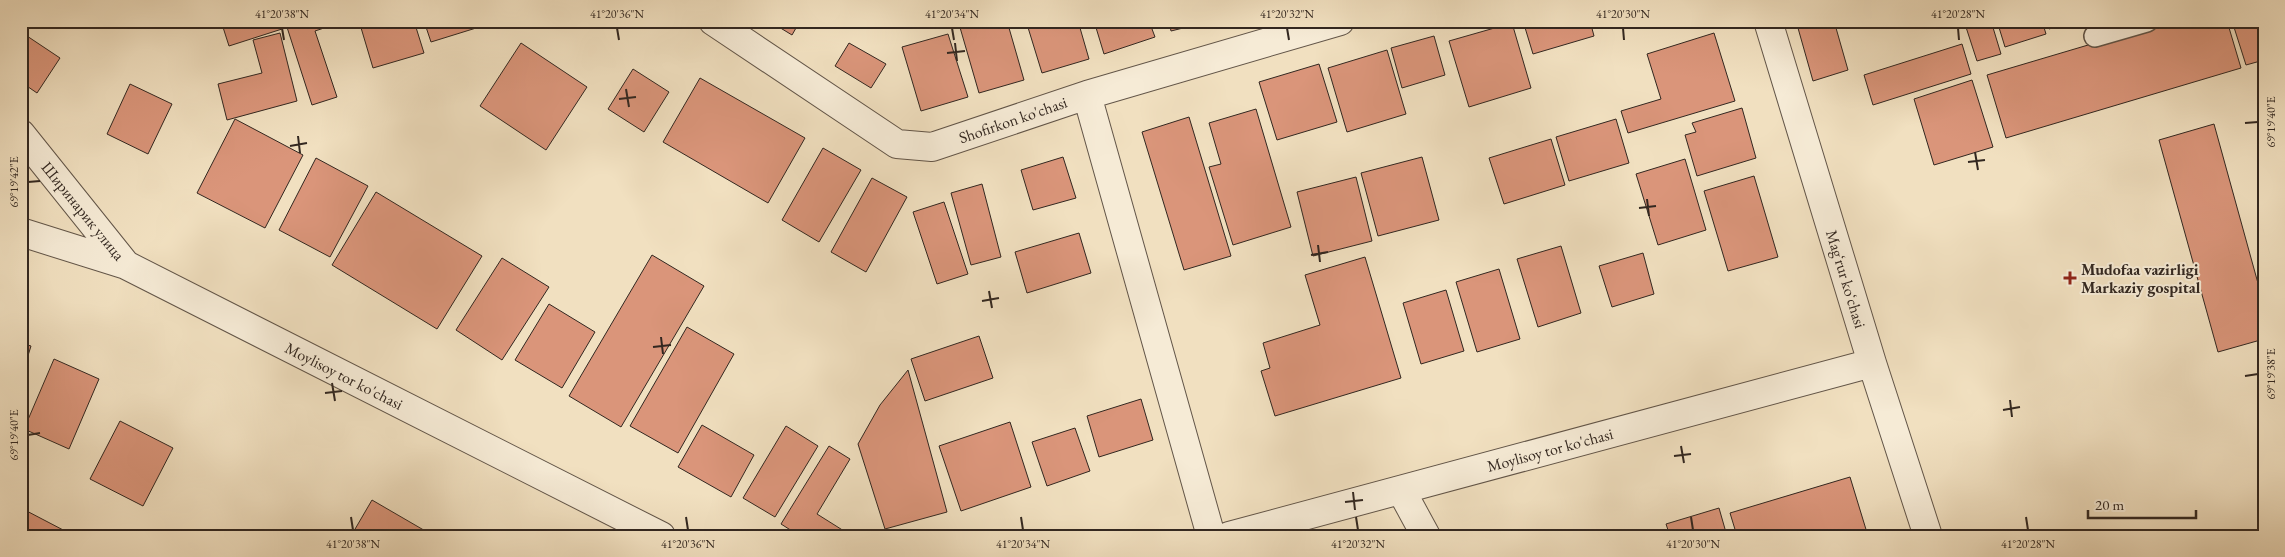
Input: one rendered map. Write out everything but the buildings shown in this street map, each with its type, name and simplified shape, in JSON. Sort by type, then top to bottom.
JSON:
[{"type":"street","name":"Shofirkon ko'chasi","points":[[713,21],[897,144],[932,147],[1087,95],[1340,21]]},
{"type":"street","name":"Magʻrur koʻchasi","points":[[1768,21],[1872,363],[1928,536]]},
{"type":"street","points":[[1087,95],[1211,536]]},
{"type":"street","name":"Ширинарик улица","points":[[21,134],[126,265]]},
{"type":"street","name":"Moylisoy tor ko'chasi","points":[[21,232],[126,265],[661,536]]},
{"type":"street","name":"Moylisoy tor ko'chasi","points":[[1229,536],[1872,363]]},
{"type":"street","points":[[1402,490],[1426,536]]},
{"type":"lane","points":[[2094,36],[2148,21]]},
{"type":"place","name":"Mudofaa vazirligi Markaziy gospital","points":[[2070,278]]}]
